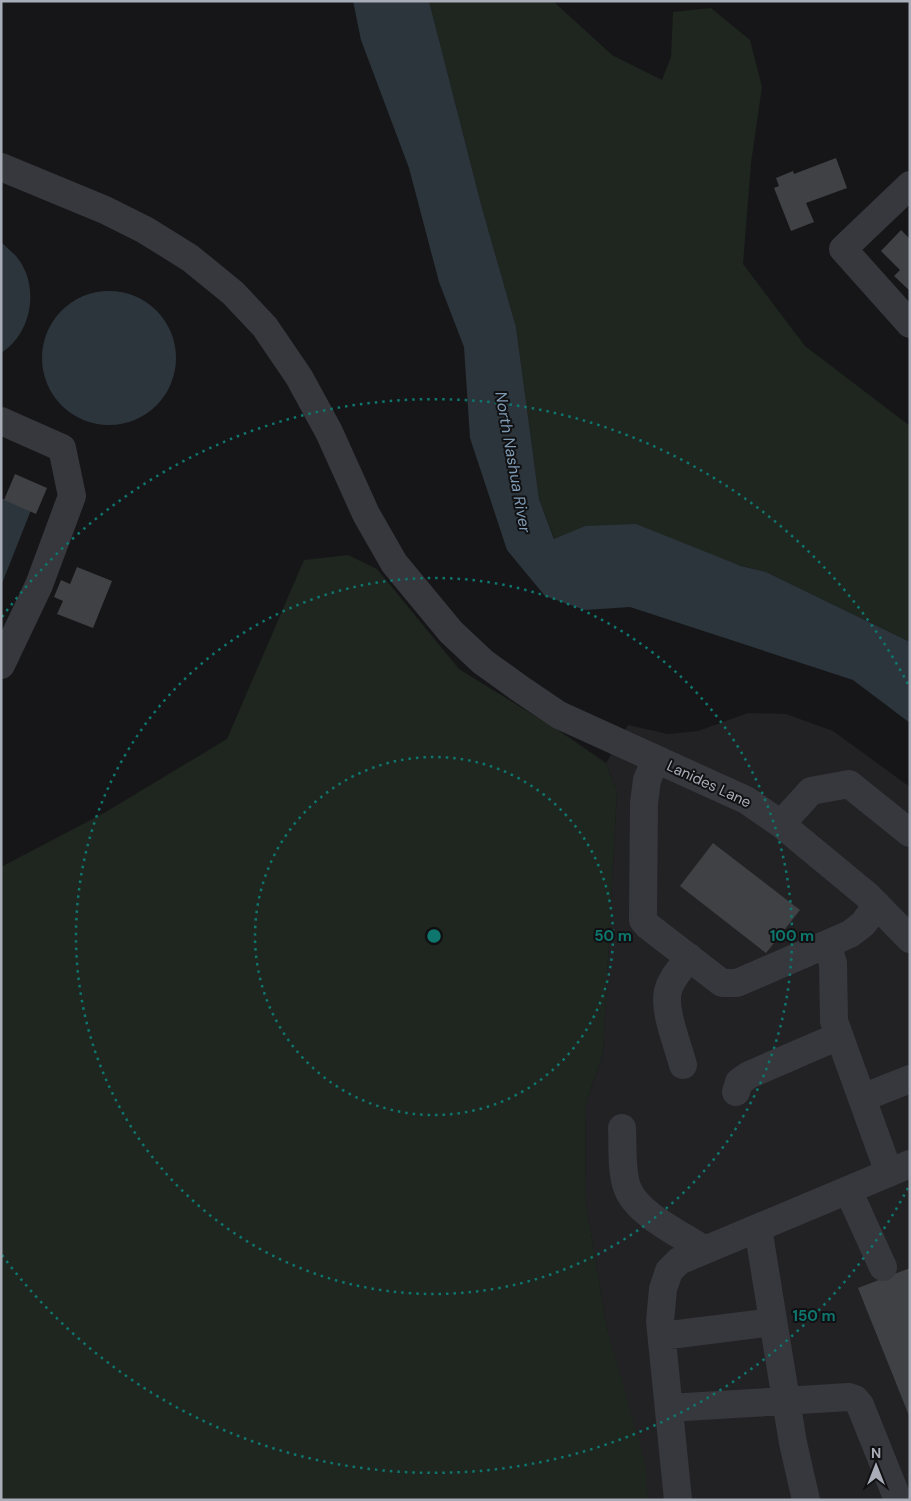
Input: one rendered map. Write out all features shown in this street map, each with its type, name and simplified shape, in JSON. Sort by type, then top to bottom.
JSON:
[{"type":"street","name":"Lanides Lane","points":[[1,167],[105,210],[145,230],[190,258],[233,293],[266,327],[299,377],[329,432],[366,514],[394,563],[451,632],[483,662],[559,715],[746,800],[781,824],[868,896],[910,940]]},
{"type":"street","points":[[910,185],[843,249],[910,324]]},
{"type":"street","points":[[1,421],[62,448],[72,496],[39,585],[1,665]]},
{"type":"street","points":[[656,759],[647,780],[644,803],[643,920],[648,926],[722,983],[737,983],[850,934],[857,929],[877,905]]},
{"type":"street","points":[[781,824],[812,791],[848,784],[910,832]]},
{"type":"street","points":[[678,1500],[660,1321],[663,1289],[669,1271],[679,1261],[899,1168],[862,1098],[834,1021],[833,963],[827,944]]},
{"type":"street","points":[[683,1065],[668,1012],[667,1000],[672,979],[689,958]]},
{"type":"street","points":[[736,1092],[739,1082],[749,1074],[839,1036]]},
{"type":"street","points":[[862,1098],[910,1079]]},
{"type":"street","points":[[622,1128],[627,1187],[636,1202],[648,1213],[705,1250]]},
{"type":"street","points":[[848,1190],[883,1267]]},
{"type":"street","points":[[758,1228],[793,1443],[806,1500]]},
{"type":"street","points":[[662,1336],[773,1322]]},
{"type":"street","points":[[669,1408],[786,1400],[848,1397],[855,1399],[860,1404],[898,1500]]},
{"type":"shaded area","points":[[429,1],[553,1],[612,55],[662,80],[671,57],[673,12],[711,8],[750,40],[762,87],[751,163],[743,264],[805,346],[910,426],[910,642],[766,572],[585,526],[555,540],[539,499],[516,327],[482,208]]},
{"type":"shaded area","points":[[348,555],[377,569],[459,669],[558,730],[606,763],[617,791],[603,1053],[585,1106],[586,1203],[607,1328],[645,1462],[648,1500],[1,1500],[1,867],[104,813],[227,739],[304,560]]},
{"type":"shaded area","points":[[748,713],[786,714],[833,731],[910,787],[910,1500],[648,1500],[607,1328],[586,1203],[585,1106],[603,1053],[617,791],[606,763],[628,725],[668,734],[698,731]]},
{"type":"water","name":"North Nashua River","points":[[353,1],[429,1],[482,208],[516,327],[539,499],[554,539],[585,526],[636,524],[741,566],[766,572],[910,642],[910,723],[853,680],[630,607],[585,610],[545,596],[507,550],[470,438],[464,347],[439,282],[409,168],[361,40]]},
{"type":"water","points":[[1,242],[16,256],[24,267],[28,280],[30,308],[20,333],[12,344],[1,353]]},
{"type":"water","points":[[109,291],[135,296],[146,302],[156,311],[165,321],[171,332],[176,358],[171,384],[165,395],[156,405],[146,414],[135,420],[109,425],[83,420],[72,414],[62,405],[53,395],[47,384],[42,358],[47,332],[53,321],[62,311],[72,302],[83,296]]},
{"type":"water","points":[[1,498],[31,510],[1,586]]},
{"type":"building","points":[[836,158],[847,188],[806,203],[814,222],[791,231],[774,188],[779,186],[776,178],[793,171],[794,174]]},
{"type":"building","points":[[901,230],[910,239],[910,291],[894,276],[900,270],[881,251]]},
{"type":"building","points":[[15,474],[47,488],[36,514],[4,500]]},
{"type":"building","points":[[77,567],[112,581],[93,628],[57,614],[63,601],[54,597],[61,580],[70,584]]},
{"type":"building","points":[[713,843],[800,910],[766,953],[680,886]]},
{"type":"building","points":[[910,1268],[910,1418],[858,1288]]}]
